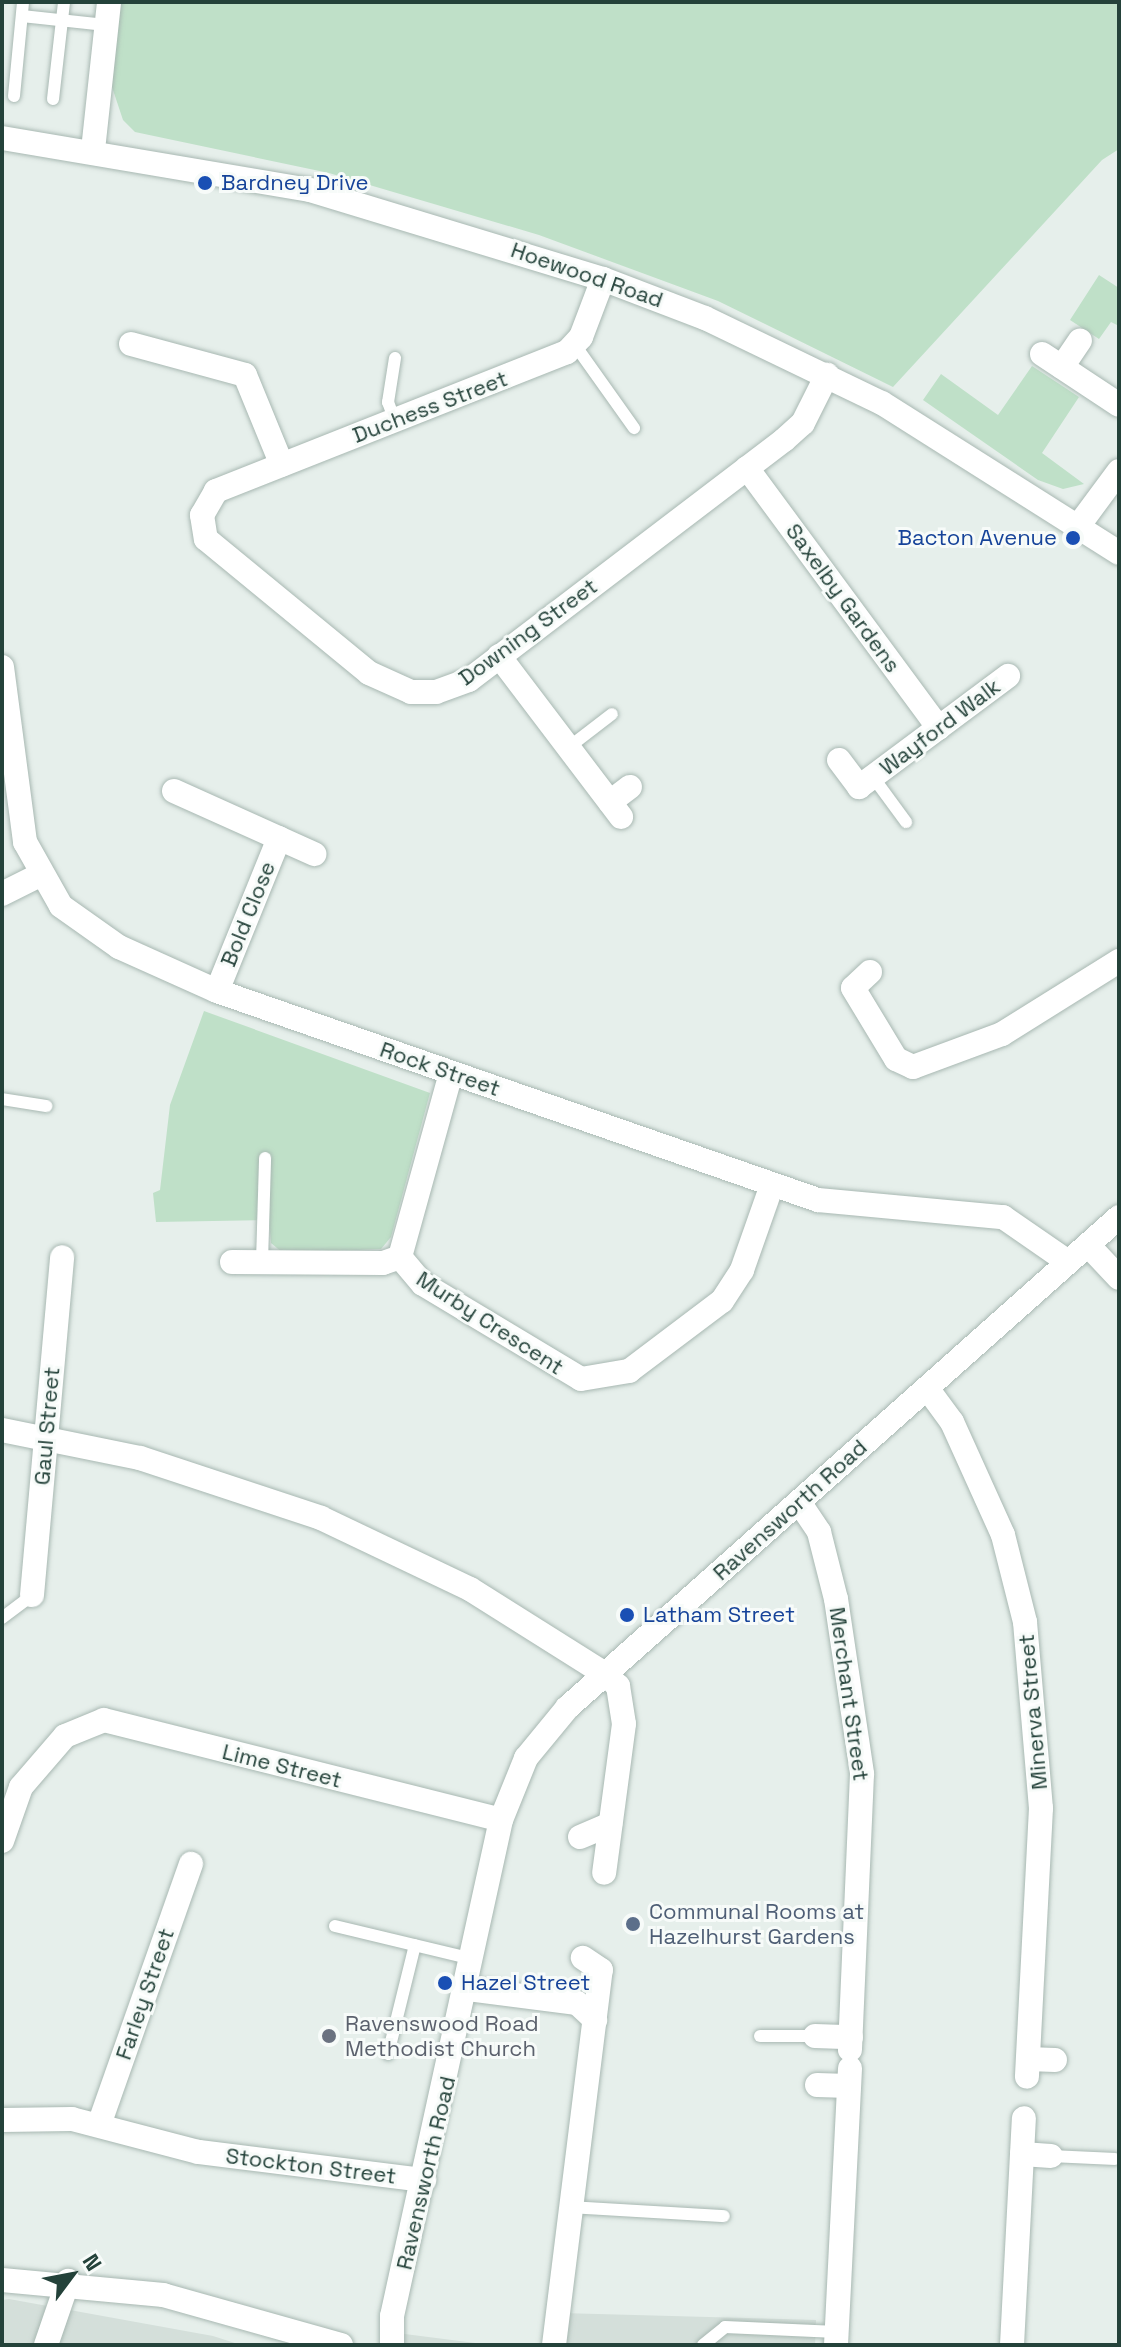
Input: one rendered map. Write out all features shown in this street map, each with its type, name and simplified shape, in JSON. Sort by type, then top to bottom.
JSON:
[{"type":"street","points":[[93,150],[107,13]]},
{"type":"street","name":"Hoewood Road","points":[[2,138],[93,150],[310,190],[603,279],[827,375],[1079,525],[1119,553]]},
{"type":"street","points":[[575,345],[603,279]]},
{"type":"street","points":[[1080,340],[1052,361],[1119,405]]},
{"type":"street","points":[[131,344],[245,375],[282,465]]},
{"type":"street","name":"Duchess Street","points":[[216,491],[395,421],[575,345]]},
{"type":"street","name":"Downing Street","points":[[216,491],[204,507],[206,539],[369,673],[411,692],[436,692],[499,656],[803,423],[827,375]]},
{"type":"street","name":"Saxelby Gardens","points":[[747,468],[939,728]]},
{"type":"street","points":[[1079,525],[1119,471]]},
{"type":"street","points":[[499,656],[616,809],[630,787]]},
{"type":"street","name":"Rock Street","points":[[2,667],[18,812],[40,875],[86,927],[217,991],[772,1185],[818,1200],[992,1214],[1025,1227],[1068,1262]]},
{"type":"street","name":"Wayford Walk","points":[[839,760],[859,787],[1008,676]]},
{"type":"street","name":"Bold Close","points":[[174,791],[314,854]]},
{"type":"street","name":"Bold Close","points":[[217,991],[279,838]]},
{"type":"street","points":[[2,894],[40,875]]},
{"type":"street","points":[[870,972],[853,988],[896,1059],[913,1067],[1002,1034],[1119,961]]},
{"type":"street","name":"Murby Crescent","points":[[400,1257],[451,1073]]},
{"type":"street","name":"Murby Crescent","points":[[400,1257],[423,1284],[565,1372],[612,1378],[722,1301],[742,1270],[772,1185]]},
{"type":"street","name":"Ravensworth Road","points":[[392,2345],[392,2316],[468,1989],[501,1820],[542,1734],[605,1674],[1119,1217]]},
{"type":"street","points":[[1088,1245],[1119,1278]]},
{"type":"street","name":"Gaul Street","points":[[32,1595],[62,1257]]},
{"type":"street","name":"Murby Crescent","points":[[232,1262],[400,1257]]},
{"type":"street","name":"Minerva Street","points":[[927,1388],[952,1422],[1003,1535],[1025,1622],[1041,1808],[1027,2068],[1055,2060]]},
{"type":"street","points":[[2,1430],[140,1458],[321,1518],[470,1589],[605,1674],[618,1686],[624,1724],[604,1873]]},
{"type":"street","name":"Merchant Street","points":[[799,1502],[819,1532],[836,1599],[862,1774],[837,2339]]},
{"type":"street","name":"Lime Street","points":[[2,1841],[21,1787],[65,1736],[104,1720],[501,1820]]},
{"type":"street","points":[[580,1837],[610,1824]]},
{"type":"street","name":"Farley Street","points":[[99,2125],[191,1864]]},
{"type":"street","points":[[554,2345],[601,1970],[583,1958]]},
{"type":"street","points":[[468,1989],[577,2003],[595,2020]]},
{"type":"street","points":[[815,2036],[850,2060],[817,2085]]},
{"type":"street","points":[[1012,2345],[1024,2118]]},
{"type":"street","name":"Stockton Street","points":[[2,2120],[99,2125],[199,2152],[424,2180]]},
{"type":"street","points":[[1022,2154],[1051,2156]]},
{"type":"street","points":[[2,2280],[68,2281],[236,2310],[341,2345]]},
{"type":"street","points":[[46,2345],[68,2281]]},
{"type":"lane","points":[[14,96],[23,2]]},
{"type":"lane","points":[[53,99],[64,2]]},
{"type":"lane","points":[[22,16],[62,19],[107,13]]},
{"type":"lane","points":[[575,345],[634,428]]},
{"type":"lane","points":[[395,358],[388,402],[395,421]]},
{"type":"lane","points":[[569,747],[612,714]]},
{"type":"lane","points":[[873,777],[906,822]]},
{"type":"lane","points":[[2,1099],[46,1106]]},
{"type":"lane","points":[[262,1262],[265,1158]]},
{"type":"lane","points":[[2,1618],[32,1595]]},
{"type":"lane","points":[[335,1926],[474,1959]]},
{"type":"lane","points":[[388,2054],[415,1945]]},
{"type":"lane","points":[[760,2036],[815,2036]]},
{"type":"lane","points":[[1051,2156],[1115,2159]]},
{"type":"lane","points":[[571,2207],[724,2216]]},
{"type":"lane","points":[[703,2345],[725,2327],[837,2339]]},
{"type":"shaded area","points":[[2,2300],[213,2336],[241,2345],[2,2345]]},
{"type":"shaded area","points":[[561,2313],[816,2320],[815,2345],[559,2345]]},
{"type":"shaded area","points":[[397,2333],[491,2345],[391,2345]]},
{"type":"green space","points":[[120,2],[1119,2],[1119,149],[1102,160],[893,387],[718,301],[539,235],[329,173],[135,132],[123,120],[112,87]]},
{"type":"green space","points":[[1099,275],[1119,288],[1119,326],[1111,322],[1099,339],[1070,320]]},
{"type":"green space","points":[[1032,366],[1079,397],[1042,453],[1084,484],[1063,489],[1038,480],[923,400],[941,374],[998,415]]},
{"type":"green space","points":[[204,1011],[430,1093],[391,1237],[381,1249],[283,1253],[271,1243],[269,1220],[156,1222],[153,1193],[160,1190],[170,1105]]},
{"type":"place","name":"Bardney Drive","points":[[205,183]]},
{"type":"place","name":"Bacton Avenue","points":[[1073,538]]},
{"type":"place","name":"Latham Street","points":[[627,1615]]},
{"type":"place","name":"Communal Rooms at Hazelhurst Gardens","points":[[633,1924]]},
{"type":"place","name":"Hazel Street","points":[[445,1983]]},
{"type":"place","name":"Ravenswood Road Methodist Church","points":[[329,2036]]}]
